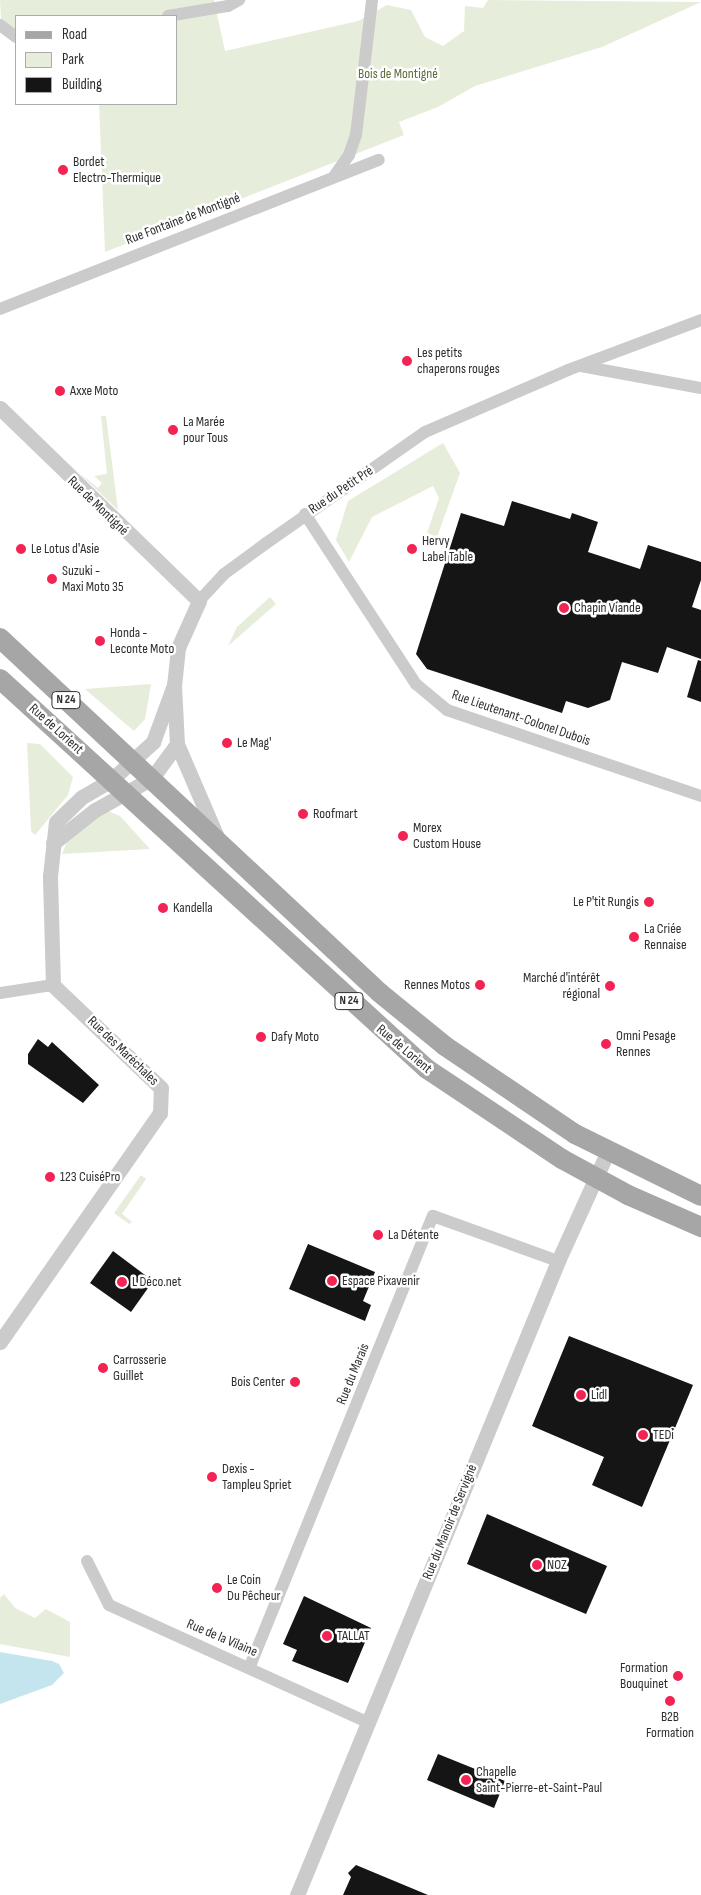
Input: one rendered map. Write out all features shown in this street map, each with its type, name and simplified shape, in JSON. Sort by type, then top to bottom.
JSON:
[{"type":"main road","name":"Rue de Lorient","points":[[0,638],[380,993],[487,1078],[608,1151],[701,1196]]},
{"type":"main road","name":"Rue de Lorient","points":[[0,679],[399,1047],[484,1110],[596,1178],[701,1227]]},
{"type":"main road","points":[[362,1012],[380,993]]},
{"type":"street","points":[[174,15],[228,6],[239,0]]},
{"type":"street","points":[[335,175],[350,155],[356,135],[372,0]]},
{"type":"street","points":[[0,25],[15,36]]},
{"type":"street","name":"Rue Fontaine de Montigné","points":[[0,309],[335,175],[379,160]]},
{"type":"street","name":"Rue du Petit Pré","points":[[220,844],[177,744],[174,684],[178,648],[199,601],[224,574],[305,514],[425,432],[579,366],[701,320]]},
{"type":"street","points":[[579,366],[701,388]]},
{"type":"street","name":"Rue de Montigné","points":[[0,408],[199,601]]},
{"type":"street","name":"Rue Lieutenant-Colonel Dubois","points":[[305,514],[416,684],[446,710],[701,796]]},
{"type":"street","name":"Rue du Petit Pré","points":[[133,761],[160,730],[174,684]]},
{"type":"street","points":[[0,994],[53,985],[50,876],[56,822],[66,811],[118,787],[152,778],[177,744]]},
{"type":"street","points":[[118,787],[133,761]]},
{"type":"street","name":"Rue des Maréchales","points":[[0,1342],[132,1157],[160,1113],[162,1100],[161,1088],[132,1057],[53,985]]},
{"type":"street","name":"Rue du Manoir de Servigné","points":[[297,1895],[558,1261],[608,1151]]},
{"type":"street","name":"Rue du Marais","points":[[250,1666],[433,1216],[558,1261]]},
{"type":"street","name":"Rue de la Vilaine","points":[[87,1561],[108,1605],[250,1666],[367,1722]]},
{"type":"green space","name":"Bois de Montigné","points":[[0,0],[214,0],[225,51],[358,21],[387,5],[411,10],[425,37],[443,46],[464,31],[465,6],[483,8],[488,0],[701,2],[602,47],[475,86],[438,107],[399,122],[404,135],[105,252],[99,105],[178,105],[178,15],[15,15],[15,30],[1,20]]},
{"type":"green space","points":[[101,416],[106,416],[118,510],[77,471],[98,488],[102,483],[94,476],[107,474]]},
{"type":"green space","points":[[443,443],[460,473],[437,537],[427,533],[439,498],[433,486],[372,517],[349,562],[336,540],[348,501]]},
{"type":"green space","points":[[270,597],[276,604],[228,646],[237,627]]},
{"type":"green space","points":[[151,684],[145,719],[134,731],[85,689]]},
{"type":"green space","points":[[27,743],[40,744],[73,777],[68,795],[35,835],[31,831]]},
{"type":"green space","points":[[106,810],[120,816],[150,849],[62,854],[68,839]]},
{"type":"green space","points":[[141,1175],[146,1179],[122,1214],[132,1222],[129,1224],[114,1213]]},
{"type":"green space","points":[[4,1594],[15,1608],[35,1618],[46,1609],[70,1622],[70,1657],[0,1644],[0,1598]]},
{"type":"water","points":[[0,1652],[52,1661],[59,1664],[64,1673],[52,1685],[0,1704]]},
{"type":"building","name":"Chapin Viande","points":[[512,501],[570,519],[572,513],[598,522],[588,552],[640,569],[648,545],[701,562],[701,580],[692,607],[701,610],[701,659],[667,647],[658,673],[622,662],[610,700],[588,708],[566,701],[562,713],[427,669],[416,654],[461,513],[504,526]]},
{"type":"building","points":[[698,660],[701,661],[701,702],[687,697]]},
{"type":"building","points":[[38,1039],[48,1047],[52,1042],[99,1085],[83,1103],[28,1064],[28,1054]]},
{"type":"building","name":"Espace Pixavenir","points":[[308,1244],[375,1272],[363,1301],[371,1305],[365,1321],[289,1289]]},
{"type":"building","name":"L Déco.net","points":[[113,1251],[153,1281],[131,1312],[90,1283]]},
{"type":"building","points":[[569,1336],[693,1385],[642,1507],[592,1485],[604,1457],[532,1426]]},
{"type":"building","name":"NOZ","points":[[487,1514],[607,1566],[586,1614],[467,1564]]},
{"type":"building","name":"TALLAT","points":[[304,1596],[371,1628],[348,1683],[292,1661],[297,1650],[283,1644]]},
{"type":"building","name":"Chapelle Saint-Pierre-et-Saint-Paul","points":[[438,1754],[505,1781],[494,1808],[427,1780]]},
{"type":"building","points":[[356,1865],[428,1895],[343,1895],[351,1877],[348,1873]]},
{"type":"place","name":"Bordet Electro-Thermique","points":[[63,170]]},
{"type":"place","name":"Les petits chaperons rouges","points":[[407,361]]},
{"type":"place","name":"Axxe Moto","points":[[60,391]]},
{"type":"place","name":"La Marée pour Tous","points":[[173,430]]},
{"type":"place","name":"Le Lotus d'Asie","points":[[21,549]]},
{"type":"place","name":"Hervy Label Table","points":[[412,549]]},
{"type":"place","name":"Suzuki - Maxi Moto 35","points":[[52,579]]},
{"type":"place","name":"Chapin Viande","points":[[564,608]]},
{"type":"place","name":"Honda - Leconte Moto","points":[[100,641]]},
{"type":"place","name":"Le Mag'","points":[[227,743]]},
{"type":"place","name":"Roofmart","points":[[303,814]]},
{"type":"place","name":"Morex Custom House","points":[[403,836]]},
{"type":"place","name":"Le P'tit Rungis","points":[[649,902]]},
{"type":"place","name":"Kandella","points":[[163,908]]},
{"type":"place","name":"La Criée Rennaise","points":[[634,937]]},
{"type":"place","name":"Rennes Motos","points":[[480,985]]},
{"type":"place","name":"Marché d'intérêt régional","points":[[610,986]]},
{"type":"place","name":"Dafy Moto","points":[[261,1037]]},
{"type":"place","name":"Omni Pesage Rennes","points":[[606,1044]]},
{"type":"place","name":"123 CuiséPro","points":[[50,1177]]},
{"type":"place","name":"La Détente","points":[[378,1235]]},
{"type":"place","name":"Espace Pixavenir","points":[[332,1281]]},
{"type":"place","name":"L Déco.net","points":[[122,1282]]},
{"type":"place","name":"Carrosserie Guillet","points":[[103,1368]]},
{"type":"place","name":"Bois Center","points":[[295,1382]]},
{"type":"place","name":"Lidl","points":[[581,1395]]},
{"type":"place","name":"TEDi","points":[[643,1435]]},
{"type":"place","name":"Dexis - Tampleu Spriet","points":[[212,1477]]},
{"type":"place","name":"NOZ","points":[[537,1565]]},
{"type":"place","name":"Le Coin Du Pêcheur","points":[[217,1588]]},
{"type":"place","name":"TALLAT","points":[[327,1636]]},
{"type":"place","name":"Formation Bouquinet","points":[[678,1676]]},
{"type":"place","name":"B2B Formation","points":[[670,1701]]},
{"type":"place","name":"Chapelle Saint-Pierre-et-Saint-Paul","points":[[466,1780]]}]
